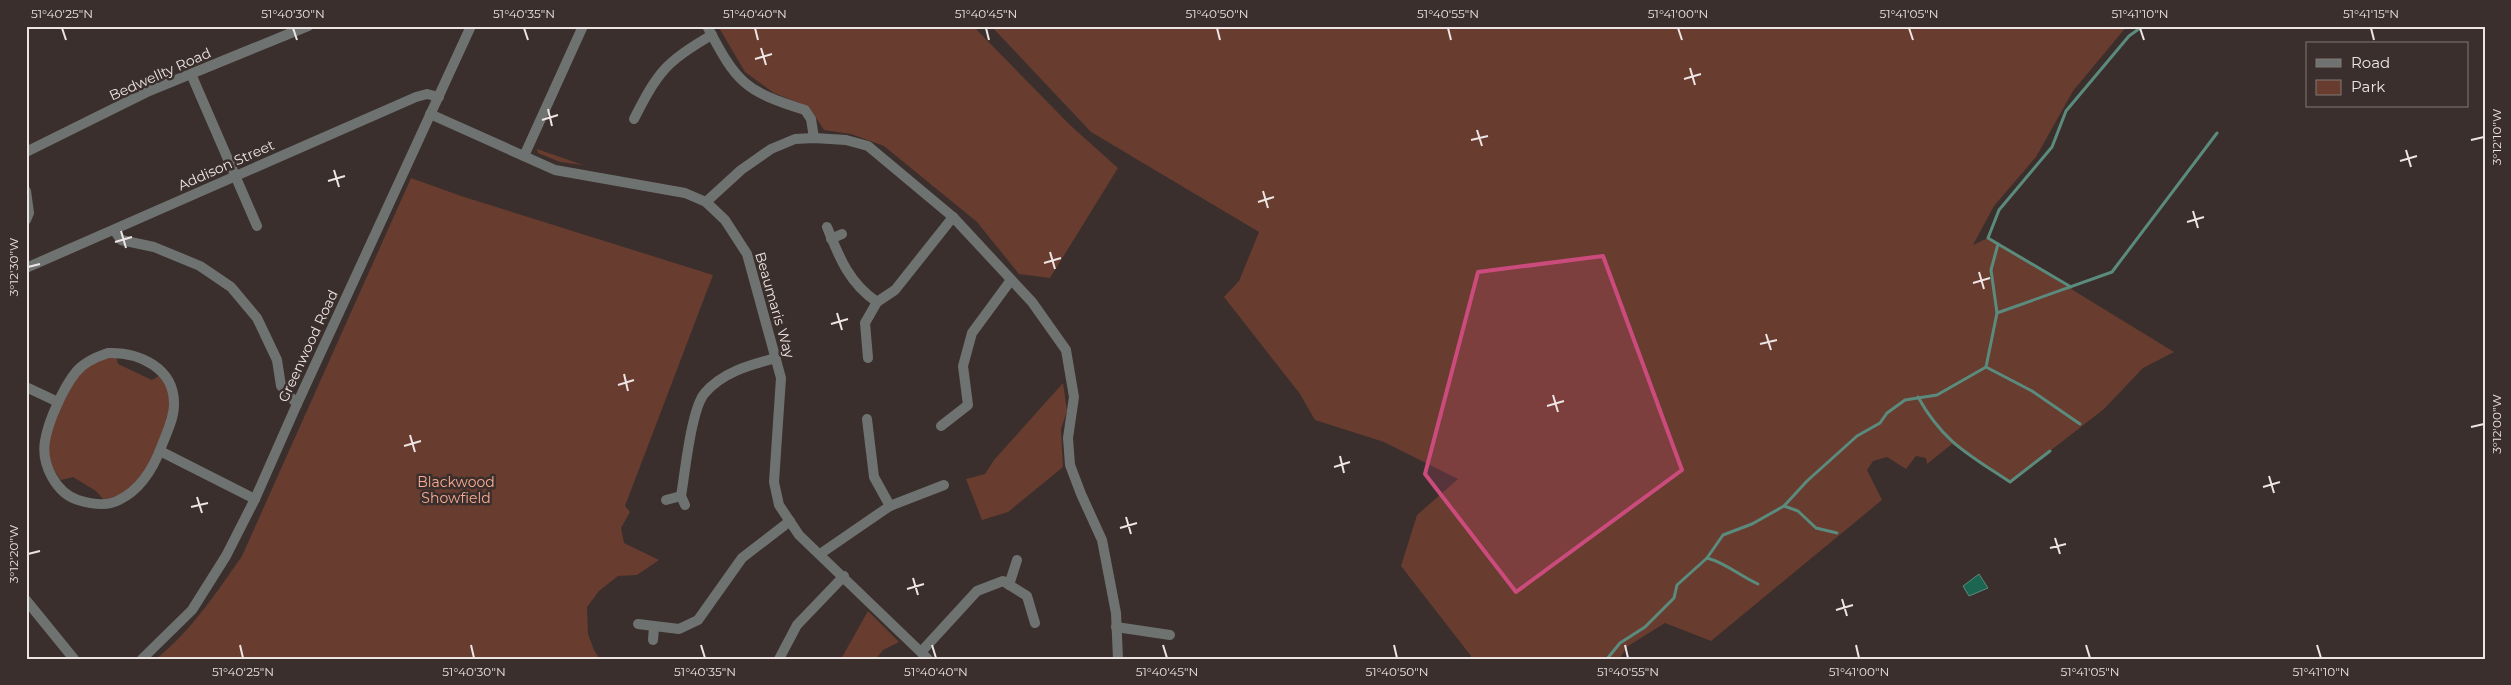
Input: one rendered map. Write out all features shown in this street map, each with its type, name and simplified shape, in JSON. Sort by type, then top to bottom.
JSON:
[{"type":"street","name":"Bedwellty Road","points":[[26,152],[149,91],[308,26]]},
{"type":"street","name":"Greenwood Road","points":[[142,659],[192,610],[226,556],[255,499],[471,26]]},
{"type":"street","points":[[524,156],[583,26]]},
{"type":"street","points":[[634,119],[657,77],[668,64],[709,31],[738,80],[775,101],[805,110],[811,119],[814,138]]},
{"type":"street","points":[[191,74],[257,226]]},
{"type":"street","name":"Addison Street","points":[[26,268],[416,97],[427,94],[438,97]]},
{"type":"street","name":"Beaumaris Way","points":[[430,114],[561,171],[685,192],[706,202],[725,220],[747,254],[781,378],[774,482],[779,505],[799,535],[844,576],[924,656]]},
{"type":"street","points":[[706,202],[742,170],[771,149],[795,139],[846,140],[868,146],[953,217],[1032,302],[1066,350],[1074,396],[1068,438],[1070,465],[1102,540],[1116,613],[1118,659]]},
{"type":"street","points":[[26,191],[29,213],[26,220]]},
{"type":"street","points":[[868,358],[865,323],[877,302],[895,290],[953,217]]},
{"type":"street","points":[[827,227],[854,282],[877,302]]},
{"type":"street","points":[[114,230],[121,240],[154,247],[200,266],[231,287],[256,318],[277,360],[281,386],[297,404]]},
{"type":"street","points":[[832,239],[842,234]]},
{"type":"street","points":[[941,426],[968,405],[964,366],[972,333],[1011,280]]},
{"type":"street","points":[[108,353],[126,353],[146,359],[161,371],[172,388],[174,404],[172,419],[160,451],[146,479],[118,501],[103,504],[75,499],[65,492],[47,468],[44,442],[58,402],[76,372],[91,359],[108,353]]},
{"type":"street","points":[[666,500],[683,501],[697,409],[703,396],[728,374],[776,358]]},
{"type":"street","points":[[26,387],[58,402]]},
{"type":"street","points":[[867,419],[874,477],[890,506]]},
{"type":"street","points":[[160,451],[255,499]]},
{"type":"street","points":[[820,554],[890,506],[944,485]]},
{"type":"street","points":[[638,624],[679,629],[698,620],[742,558],[790,521]]},
{"type":"street","points":[[1009,585],[1017,560]]},
{"type":"street","points":[[778,659],[797,624],[844,576]]},
{"type":"street","points":[[924,656],[977,590],[1003,581],[1027,596],[1035,623]]},
{"type":"street","points":[[26,600],[74,659]]},
{"type":"street","points":[[654,627],[654,640]]},
{"type":"street","points":[[1116,627],[1170,635]]},
{"type":"highlighted area","points":[[1603,256],[1682,470],[1516,592],[1425,474],[1478,272]]},
{"type":"green space","points":[[718,26],[973,26],[1071,126],[1118,168],[1050,278],[1019,274],[977,222],[884,146],[851,134],[824,130],[809,107],[774,93],[745,72]]},
{"type":"green space","points":[[991,26],[2127,26],[2073,91],[2036,157],[1994,206],[1973,245],[1988,238],[2174,352],[2143,368],[2104,409],[2010,482],[1952,444],[1927,464],[1926,458],[1916,456],[1906,469],[1887,457],[1873,461],[1867,470],[1882,500],[1711,641],[1665,623],[1628,646],[1619,659],[1470,659],[1471,656],[1401,566],[1417,515],[1458,479],[1384,442],[1315,420],[1300,394],[1224,297],[1239,281],[1259,232],[1091,132]]},
{"type":"green space","points":[[537,149],[583,165],[560,162],[538,153]]},
{"type":"green space","name":"Blackwood Showfield","points":[[411,178],[461,196],[713,275],[625,506],[630,512],[621,528],[624,543],[659,560],[637,575],[618,576],[599,591],[587,607],[588,634],[594,650],[600,659],[156,659],[192,623],[242,556]]},
{"type":"green space","points":[[116,356],[118,364],[152,380],[159,376],[171,399],[171,408],[152,460],[140,479],[128,491],[104,500],[96,491],[73,477],[61,480],[51,464],[48,452],[51,434],[59,411],[79,373],[91,363]]},
{"type":"green space","points":[[1063,383],[1067,411],[1061,429],[1063,467],[1008,512],[982,520],[966,479],[985,474],[994,460]]},
{"type":"green space","points":[[868,611],[899,642],[883,650],[876,659],[841,659]]},
{"type":"shaded area","points":[[1979,574],[1988,588],[1969,596],[1963,586]]},
{"type":"waterway","points":[[1607,659],[1620,643],[1645,627],[1674,598],[1677,585],[1707,558],[1723,535],[1752,524],[1784,506],[1807,481],[1857,436],[1880,423],[1887,413],[1905,400],[1937,395],[1986,367],[1997,313],[1991,270],[1998,244],[1988,238],[1999,210],[2052,147],[2066,111],[2129,36],[2143,26]]},
{"type":"waterway","points":[[1997,313],[2112,272],[2217,133]]},
{"type":"waterway","points":[[1998,244],[2071,287]]},
{"type":"waterway","points":[[1986,367],[2032,391],[2080,424]]},
{"type":"waterway","points":[[1918,397],[1927,412],[1947,436],[1969,455],[2010,482],[2050,451]]},
{"type":"waterway","points":[[1784,506],[1798,511],[1816,528],[1837,533]]},
{"type":"waterway","points":[[1707,558],[1758,584]]}]
